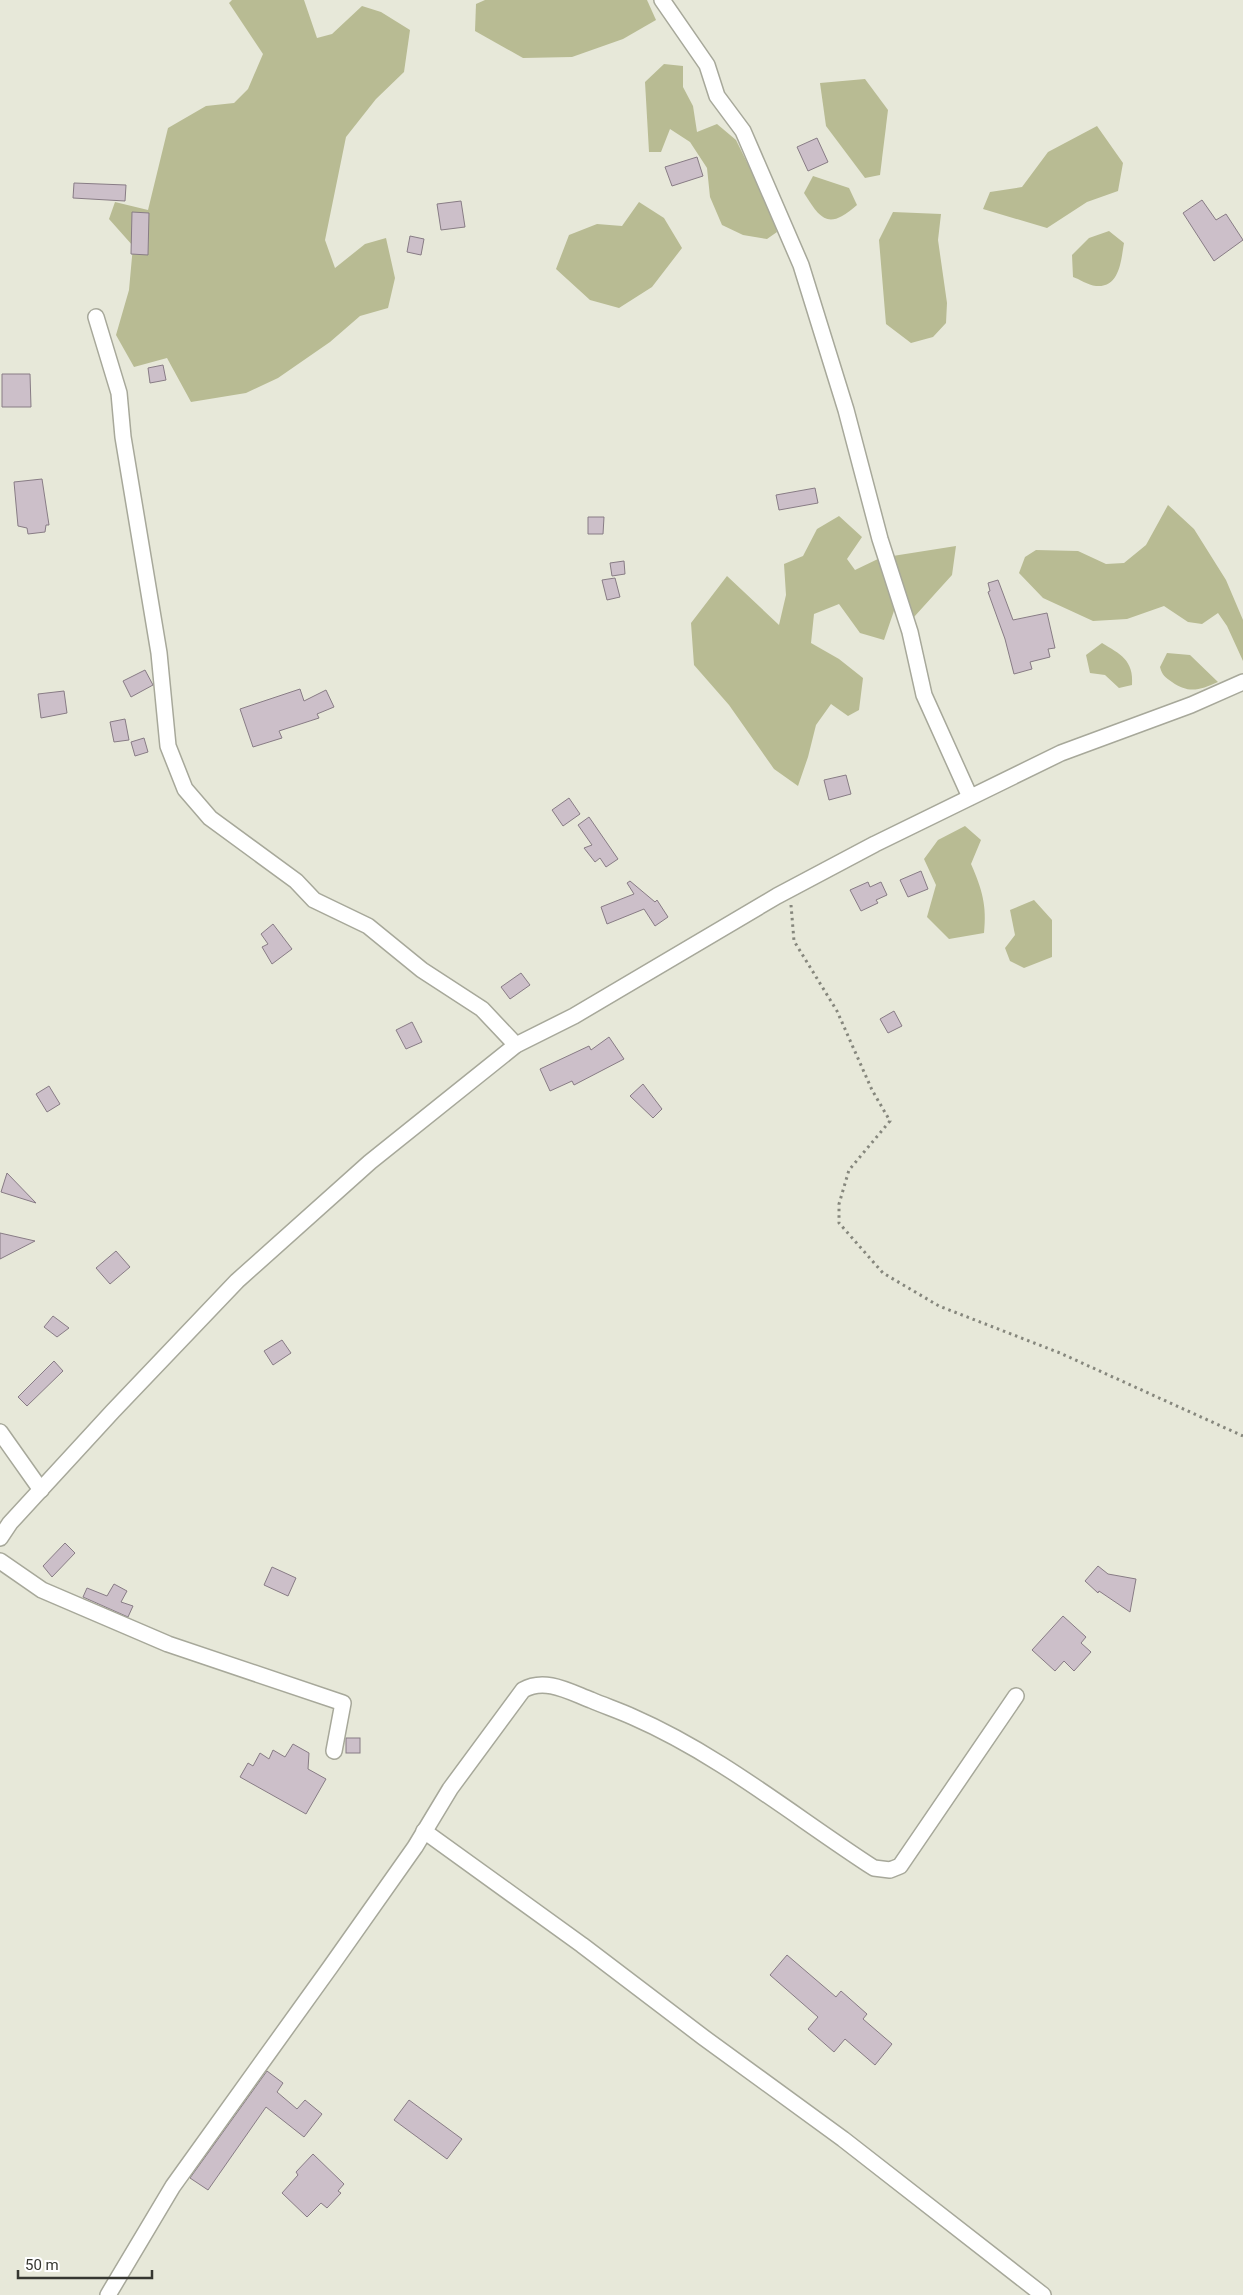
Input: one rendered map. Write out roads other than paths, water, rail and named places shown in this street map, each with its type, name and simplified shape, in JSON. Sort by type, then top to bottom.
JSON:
[{"type":"street","points":[[662,0],[707,65],[717,96],[744,131],[801,265],[846,410],[880,539],[910,632],[924,695],[970,797]]},
{"type":"street","points":[[96,317],[119,393],[123,437],[159,653],[168,746],[185,789],[210,818],[296,881],[314,900],[368,926],[422,970],[482,1009],[516,1045]]},
{"type":"street","points":[[0,1538],[10,1523],[237,1282],[370,1162],[516,1045],[574,1016],[790,890],[875,844],[1061,753],[1191,705],[1243,682]]},
{"type":"street","points":[[0,1432],[41,1490]]},
{"type":"street","points":[[0,1561],[42,1590],[168,1644],[343,1703],[334,1751]]},
{"type":"street","points":[[108,2295],[173,2186],[331,1966],[424,1831],[450,1789],[516,1698],[531,1685],[542,1684],[567,1691],[650,1725],[745,1781],[874,1868],[890,1870],[900,1866],[1016,1696]]},
{"type":"street","points":[[424,1831],[582,1945],[703,2037],[844,2139],[1043,2295]]}]
